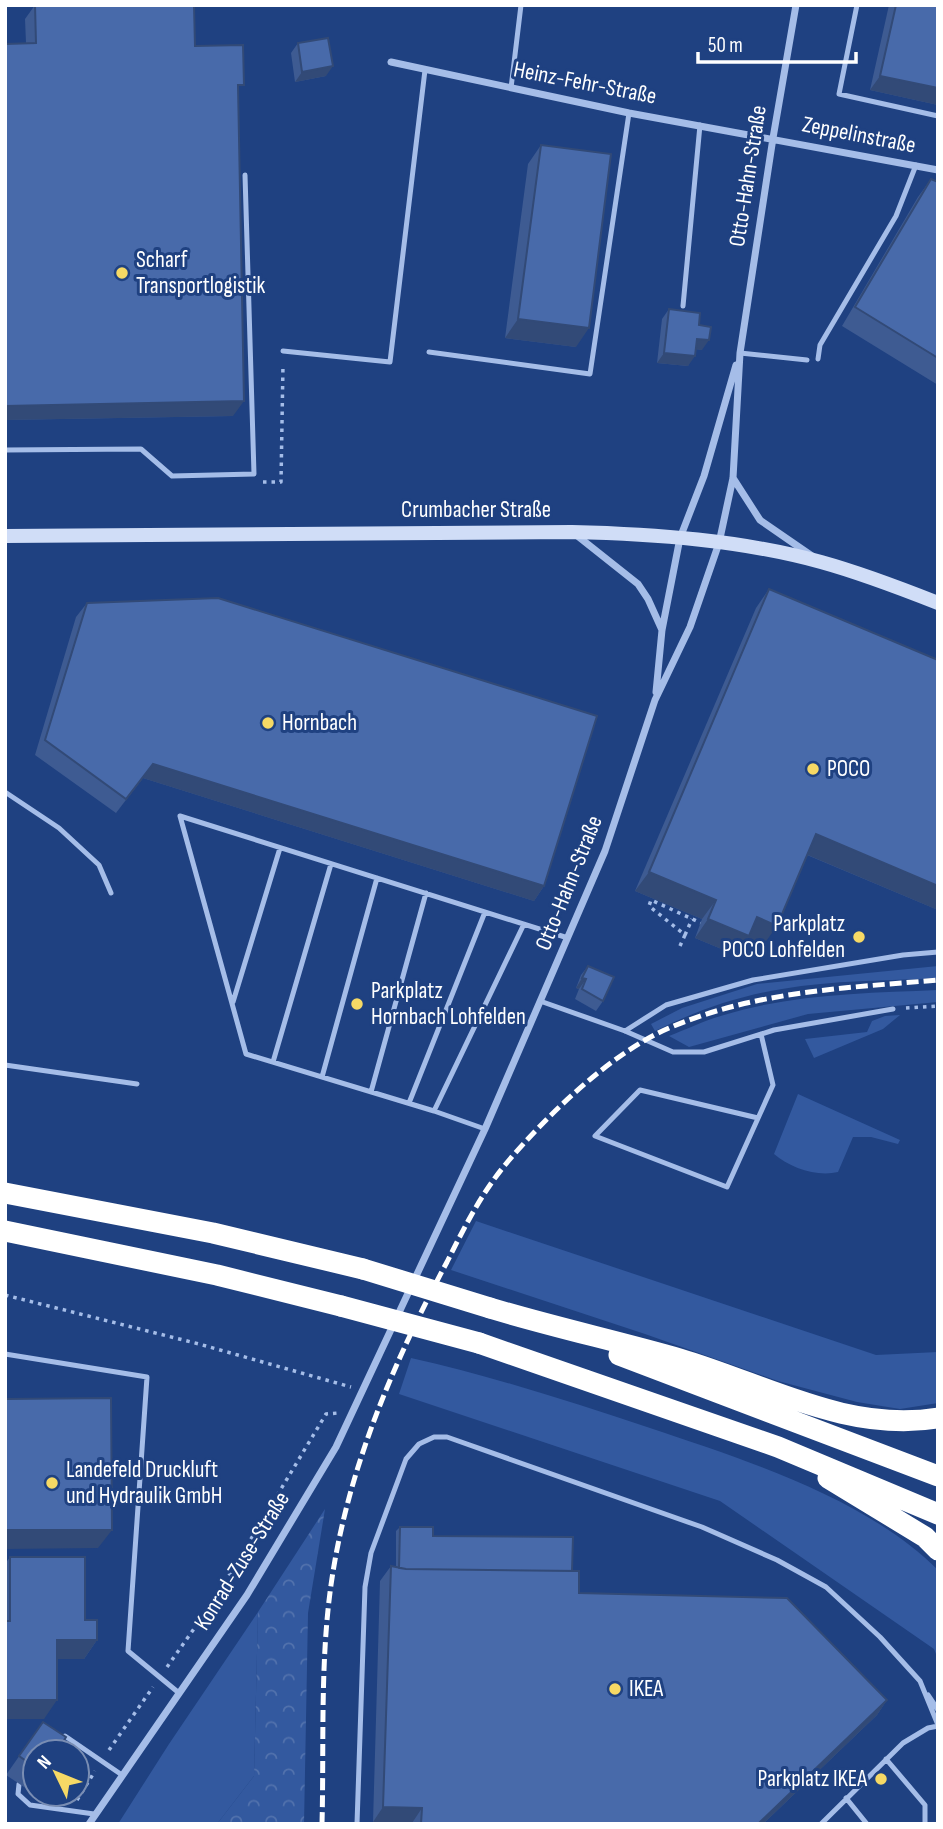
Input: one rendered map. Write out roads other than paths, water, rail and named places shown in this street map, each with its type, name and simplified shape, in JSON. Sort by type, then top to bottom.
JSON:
[{"type":"highway","points":[[5,1193],[213,1233],[363,1269],[499,1311],[682,1360],[838,1413],[878,1420],[921,1421],[938,1418]]},
{"type":"highway","points":[[5,1231],[217,1275],[479,1343],[778,1447],[938,1514]]},
{"type":"highway","points":[[499,1311],[938,1476]]},
{"type":"highway","points":[[778,1447],[925,1537],[938,1550]]},
{"type":"main road","name":"Crumbacher Straße","points":[[5,536],[572,532],[646,534],[767,550],[822,562],[938,603]]},
{"type":"street","name":"Otto-Hahn-Straße","points":[[403,1304],[485,1129],[605,851],[655,700],[690,626],[719,543],[733,478],[740,353],[796,5]]},
{"type":"street","name":"Heinz-Fehr-Straße","points":[[391,62],[629,113],[773,138]]},
{"type":"street","name":"Zeppelinstraße","points":[[773,138],[938,170]]},
{"type":"street","name":"Otto-Hahn-Straße","points":[[655,700],[662,630],[680,538],[704,476],[740,353]]},
{"type":"street","points":[[733,478],[760,520],[822,562]]},
{"type":"street","points":[[572,532],[638,584],[662,630]]},
{"type":"street","name":"Konrad-Zuse-Straße","points":[[89,1824],[247,1595],[336,1447],[403,1304]]},
{"type":"lane","points":[[511,88],[521,5]]},
{"type":"lane","points":[[857,5],[839,94],[938,116]]},
{"type":"lane","points":[[283,351],[390,362],[425,69]]},
{"type":"lane","points":[[429,352],[590,373],[629,113]]},
{"type":"lane","points":[[683,306],[700,125]]},
{"type":"lane","points":[[818,359],[820,345],[896,216],[916,165]]},
{"type":"lane","points":[[5,450],[141,449],[172,476],[254,474],[245,175]]},
{"type":"lane","points":[[740,353],[807,360]]},
{"type":"lane","points":[[5,793],[60,828],[99,865],[111,893]]},
{"type":"lane","points":[[485,1129],[246,1054],[180,817],[568,938]]},
{"type":"lane","points":[[232,1004],[280,848]]},
{"type":"lane","points":[[273,1062],[331,863]]},
{"type":"lane","points":[[322,1077],[377,878]]},
{"type":"lane","points":[[371,1092],[426,893]]},
{"type":"lane","points":[[409,1103],[485,912]]},
{"type":"lane","points":[[434,1111],[524,924]]},
{"type":"lane","points":[[625,1031],[666,1006],[753,980],[903,955],[938,952]]},
{"type":"lane","points":[[540,1001],[625,1031],[673,1052],[704,1052],[761,1034],[893,1009]]},
{"type":"lane","points":[[758,1118],[640,1090],[595,1136],[727,1187],[773,1085],[761,1034]]},
{"type":"lane","points":[[5,1065],[137,1084]]},
{"type":"lane","points":[[5,1354],[147,1377],[128,1651],[179,1693]]},
{"type":"lane","points":[[357,1824],[365,1587],[371,1553],[406,1459],[419,1444],[434,1437],[447,1437],[689,1522],[777,1560],[825,1587],[880,1637],[920,1681],[938,1710]]},
{"type":"lane","points":[[821,1824],[903,1743],[928,1728],[938,1726],[920,1681]]},
{"type":"lane","points":[[91,1753],[122,1775]]},
{"type":"lane","points":[[886,1759],[925,1805],[925,1824]]},
{"type":"lane","points":[[19,1784],[18,1794],[30,1805],[94,1814]]},
{"type":"lane","points":[[846,1798],[867,1824]]},
{"type":"railway","points":[[322,1824],[324,1674],[328,1614],[338,1543],[348,1501],[360,1459],[408,1339],[466,1224],[496,1176],[540,1126],[602,1069],[647,1039],[669,1028],[734,1006],[801,993],[938,980]]},
{"type":"place","name":"Scharf Transportlogistik","points":[[122,273]]},
{"type":"place","name":"Hornbach","points":[[268,723]]},
{"type":"place","name":"POCO","points":[[813,769]]},
{"type":"place","name":"Parkplatz POCO Lohfelden","points":[[859,937]]},
{"type":"place","name":"Parkplatz Hornbach Lohfelden","points":[[357,1004]]},
{"type":"place","name":"Landefeld Druckluft und Hydraulik GmbH","points":[[52,1483]]},
{"type":"place","name":"IKEA","points":[[615,1689]]},
{"type":"place","name":"Parkplatz IKEA","points":[[881,1779]]}]
